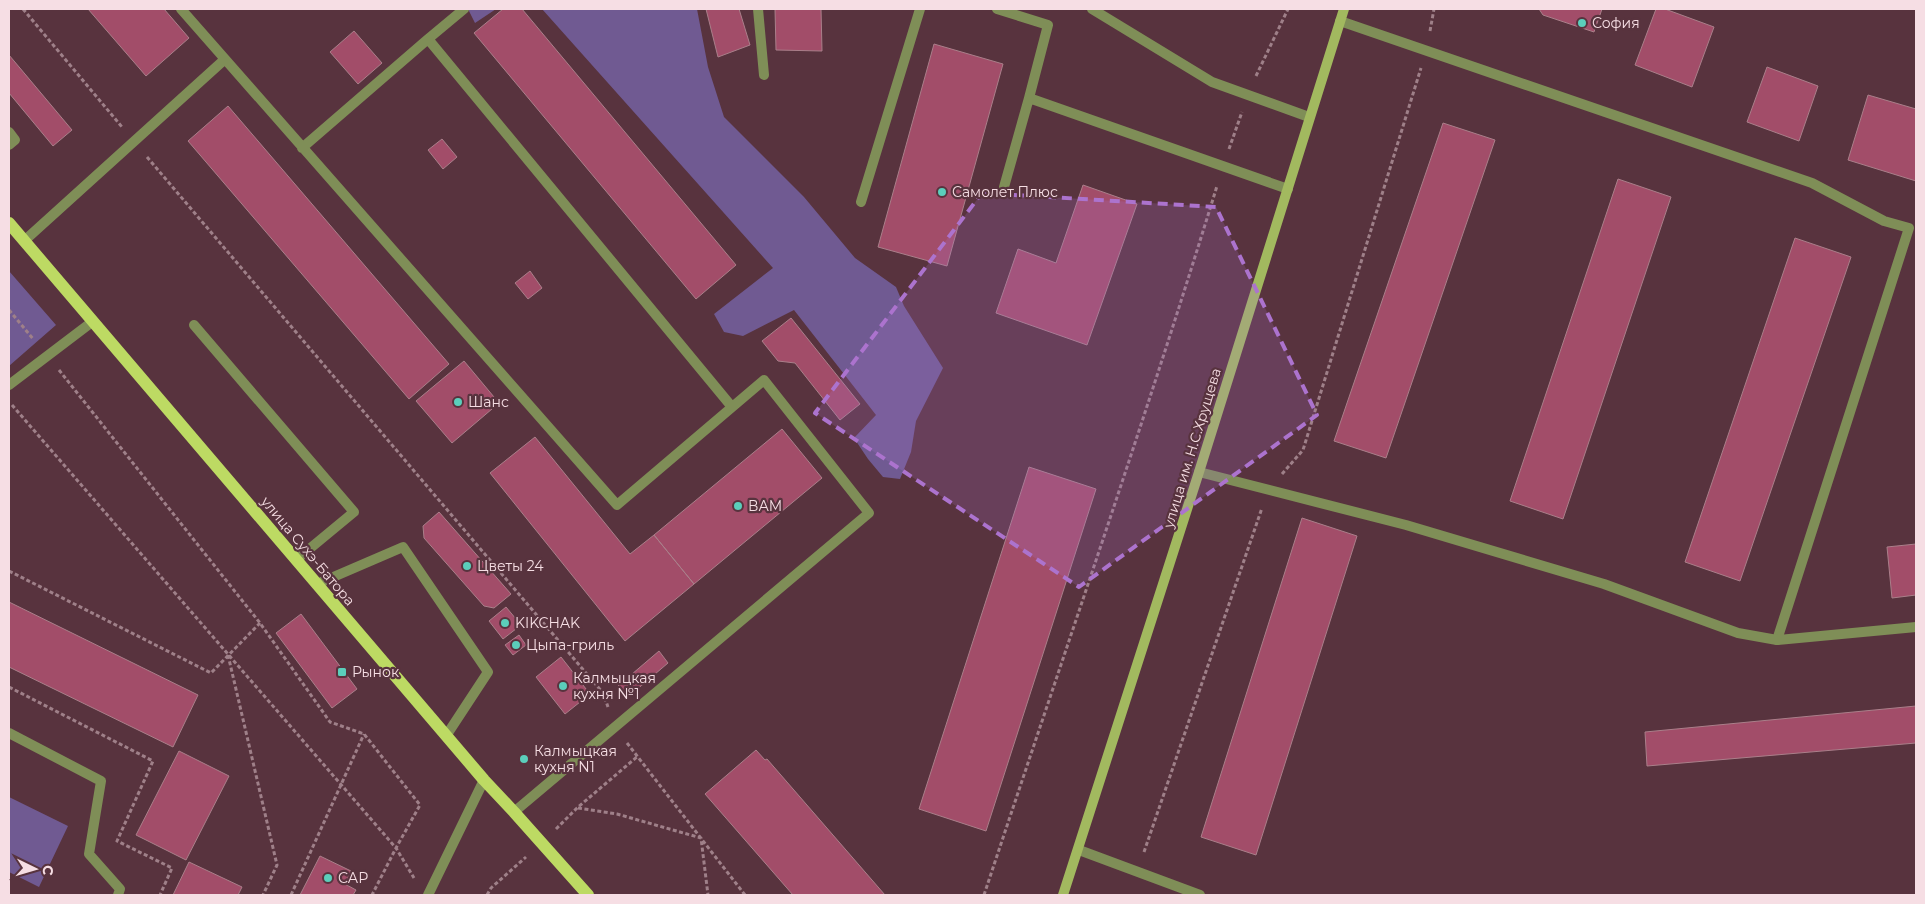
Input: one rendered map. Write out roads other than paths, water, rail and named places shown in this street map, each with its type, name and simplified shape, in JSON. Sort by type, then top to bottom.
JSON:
[{"type":"main road","name":"улица им. Н.С.Хрущева","points":[[1064,895],[1344,9]]},
{"type":"main road","name":"улица Сухэ-Батора","points":[[9,223],[446,736],[588,895]]},
{"type":"street","points":[[180,9],[617,505],[764,380],[869,513],[514,812]]},
{"type":"street","points":[[302,148],[464,9]]},
{"type":"street","points":[[758,9],[764,76]]},
{"type":"street","points":[[861,202],[920,9]]},
{"type":"street","points":[[997,9],[1048,25],[1004,187]]},
{"type":"street","points":[[1092,9],[1212,82],[1309,117]]},
{"type":"street","points":[[1340,21],[1812,183],[1884,221],[1909,228],[1777,640]]},
{"type":"street","points":[[428,39],[732,408]]},
{"type":"street","points":[[24,241],[224,60]]},
{"type":"street","points":[[1029,98],[1288,189]]},
{"type":"street","points":[[9,132],[15,140],[9,145]]},
{"type":"street","points":[[9,385],[92,322]]},
{"type":"street","points":[[194,325],[354,512],[296,560]]},
{"type":"street","points":[[1199,472],[1406,525],[1604,584],[1738,633],[1777,640],[1916,627]]},
{"type":"street","points":[[317,584],[403,547],[488,672],[446,736]]},
{"type":"street","points":[[9,733],[100,782],[89,854],[120,889],[118,895]]},
{"type":"street","points":[[428,895],[484,780]]},
{"type":"street","points":[[1079,850],[1200,895]]},
{"type":"place","name":"София","points":[[1582,23]]},
{"type":"place","name":"Самолет Плюс","points":[[942,192]]},
{"type":"place","name":"Шанс","points":[[458,402]]},
{"type":"place","name":"ВАМ","points":[[738,506]]},
{"type":"place","name":"Цветы 24","points":[[467,566]]},
{"type":"place","name":"KIKCHAK","points":[[505,623]]},
{"type":"place","name":"Цыпа-гриль","points":[[516,645]]},
{"type":"place","name":"Рынок","points":[[342,672]]},
{"type":"place","name":"Калмыцкая кухня №1","points":[[563,686]]},
{"type":"place","name":"Калмыцкая кухня N1","points":[[524,759]]},
{"type":"place","name":"САР","points":[[328,878]]}]
